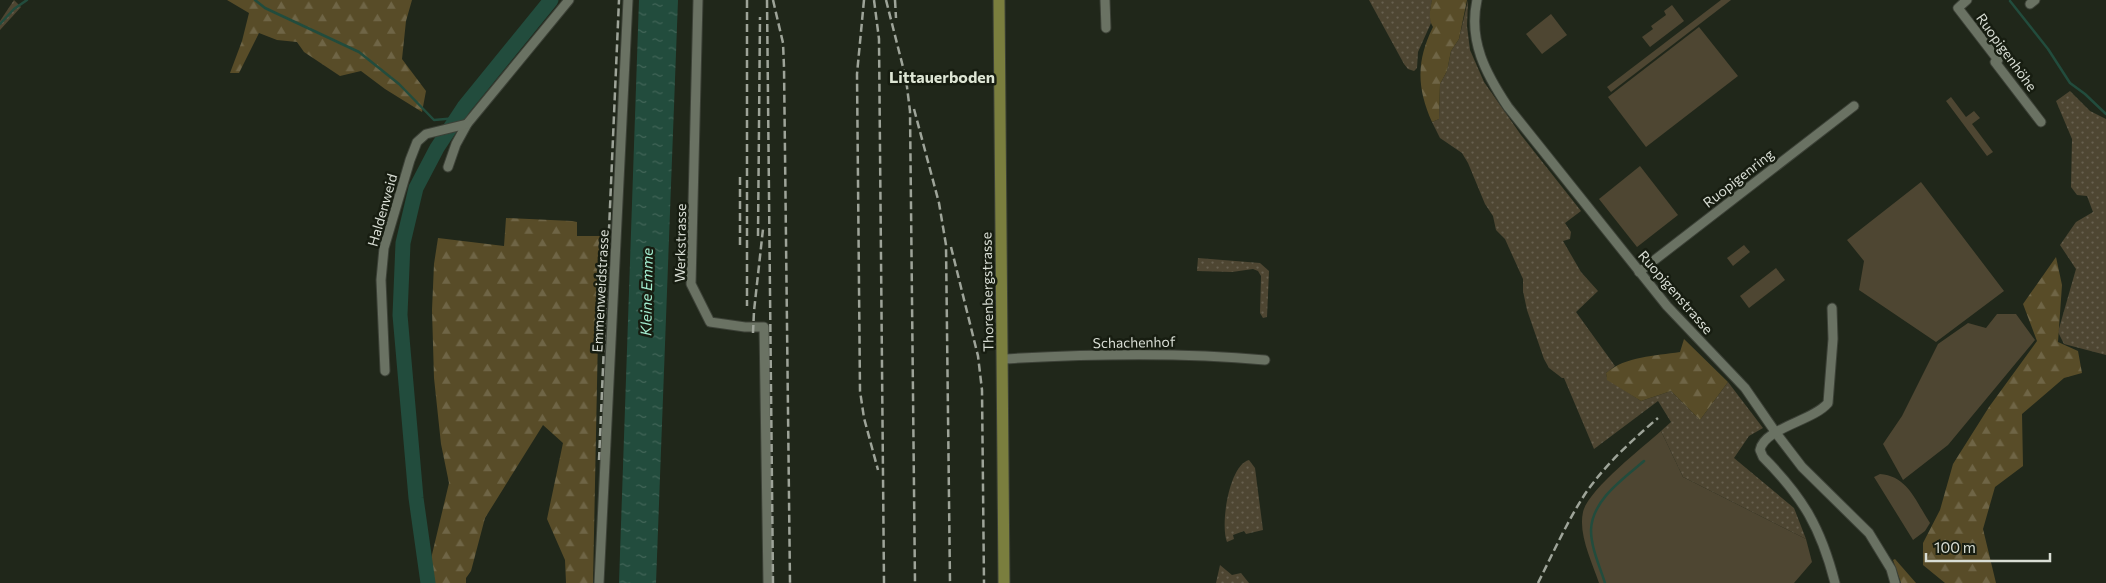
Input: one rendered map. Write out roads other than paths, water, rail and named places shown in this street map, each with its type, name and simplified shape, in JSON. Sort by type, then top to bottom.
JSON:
[{"type":"main road","name":"Thorenbergstrasse","points":[[999,0],[1004,583]]},
{"type":"street","points":[[448,167],[464,125],[569,0]]},
{"type":"street","name":"Emmenweidstrasse","points":[[599,583],[628,0]]},
{"type":"street","name":"Werkstrasse","points":[[698,0],[691,284],[710,322],[745,327],[764,327],[768,583]]},
{"type":"street","points":[[1105,0],[1106,28]]},
{"type":"street","name":"Ruopigenstrasse","points":[[1477,0],[1475,40],[1489,78],[1508,107],[1682,323],[1736,376],[1802,466],[1869,532],[1890,569],[1895,583]]},
{"type":"street","name":"Ruopigenhöhe","points":[[1968,0],[1958,8],[1998,60],[1995,62],[2041,122]]},
{"type":"street","name":"Ruopigenring","points":[[1639,272],[1854,106]]},
{"type":"street","name":"Haldenweid","points":[[385,371],[381,280],[384,248],[418,142],[426,134],[464,125]]},
{"type":"street","points":[[1832,308],[1833,339],[1828,403],[1816,414],[1764,440],[1761,444],[1760,454],[1790,486],[1809,514],[1828,556],[1835,583]]},
{"type":"street","name":"Schachenhof","points":[[1003,358],[1110,354],[1211,355],[1265,360]]},
{"type":"water","name":"Kleine Emme","points":[[639,0],[678,0],[656,583],[619,583]]},
{"type":"waterway","points":[[0,24],[14,9],[27,0]]},
{"type":"waterway","points":[[255,0],[265,8],[359,52],[399,84],[434,120],[457,118]]},
{"type":"waterway","points":[[428,583],[416,498],[400,315],[403,243],[416,188],[437,148],[464,107],[551,0]]},
{"type":"waterway","points":[[2010,1],[2048,49],[2070,83],[2106,114]]},
{"type":"waterway","points":[[1605,583],[1592,544],[1591,530],[1593,519],[1597,509],[1610,491],[1644,461]]},
{"type":"railway","points":[[599,460],[619,0]]},
{"type":"railway","points":[[747,0],[747,306]]},
{"type":"railway","points":[[767,0],[773,583]]},
{"type":"railway","points":[[773,0],[783,43],[784,67],[790,583]]},
{"type":"railway","points":[[864,0],[857,74],[860,391],[864,418],[878,470]]},
{"type":"railway","points":[[874,0],[879,39],[884,583]]},
{"type":"railway","points":[[886,0],[906,79],[910,111],[915,583]]},
{"type":"railway","points":[[895,0],[896,18]]},
{"type":"railway","points":[[758,236],[760,17]]},
{"type":"railway","points":[[914,109],[939,203],[946,245],[950,583]]},
{"type":"railway","points":[[740,175],[740,245]]},
{"type":"railway","points":[[753,333],[763,229]]},
{"type":"railway","points":[[951,247],[978,356],[982,390],[984,583]]},
{"type":"railway","points":[[1538,583],[1585,494],[1619,454],[1658,418]]},
{"type":"district","name":"Littauerboden","points":[[942,76]]}]
